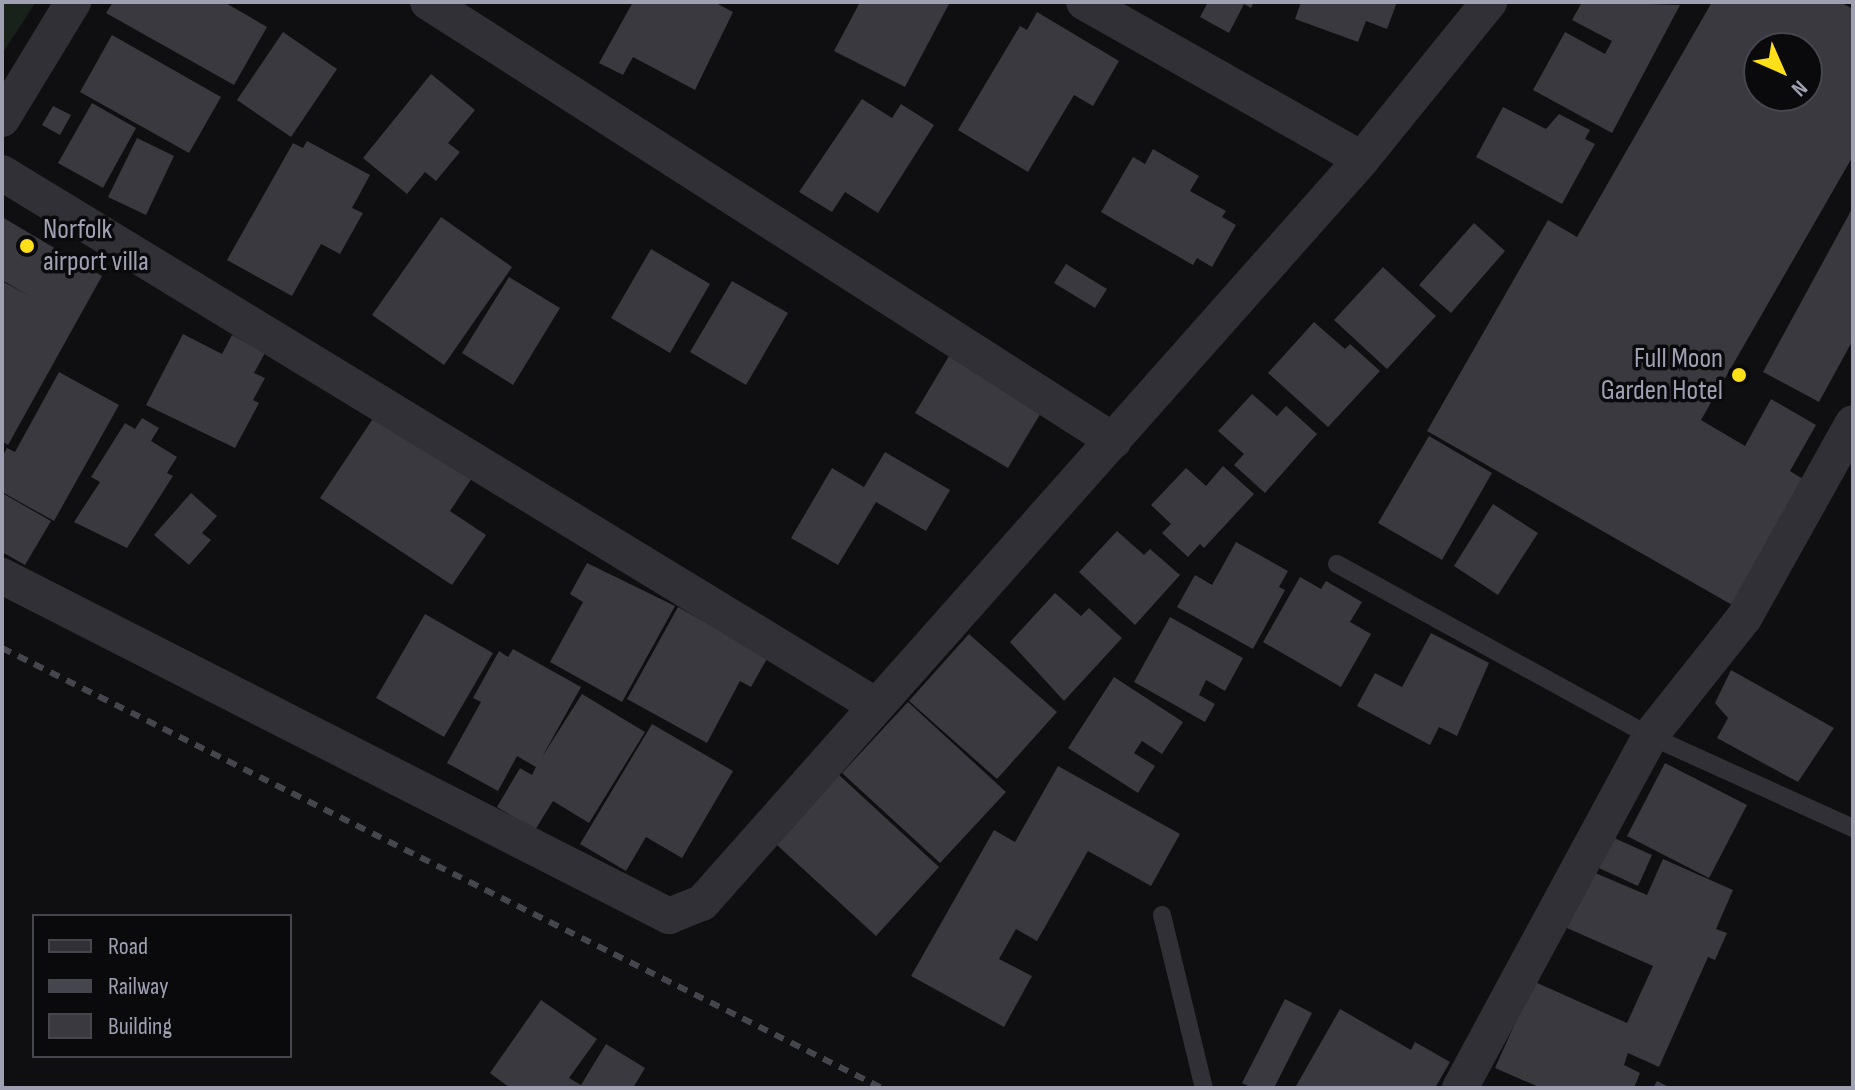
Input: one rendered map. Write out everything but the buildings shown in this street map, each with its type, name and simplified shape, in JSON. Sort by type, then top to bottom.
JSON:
[{"type":"street","points":[[2,119],[73,2]]},
{"type":"street","points":[[428,2],[1114,441]]},
{"type":"street","points":[[1084,2],[1362,159]]},
{"type":"street","points":[[2,576],[669,916],[702,903],[1362,159],[1489,2]]},
{"type":"street","points":[[2,173],[875,705]]},
{"type":"street","points":[[1460,1088],[1650,736],[1744,618],[1853,423]]},
{"type":"lane","points":[[1337,564],[1650,736],[1853,828]]},
{"type":"lane","points":[[1162,915],[1204,1088]]},
{"type":"shaded area","points":[[2,2],[36,2],[2,54]]},
{"type":"railway","points":[[2,648],[882,1088]]},
{"type":"place","name":"Norfolk airport villa","points":[[27,246]]},
{"type":"place","name":"Full Moon Garden Hotel","points":[[1739,375]]}]
